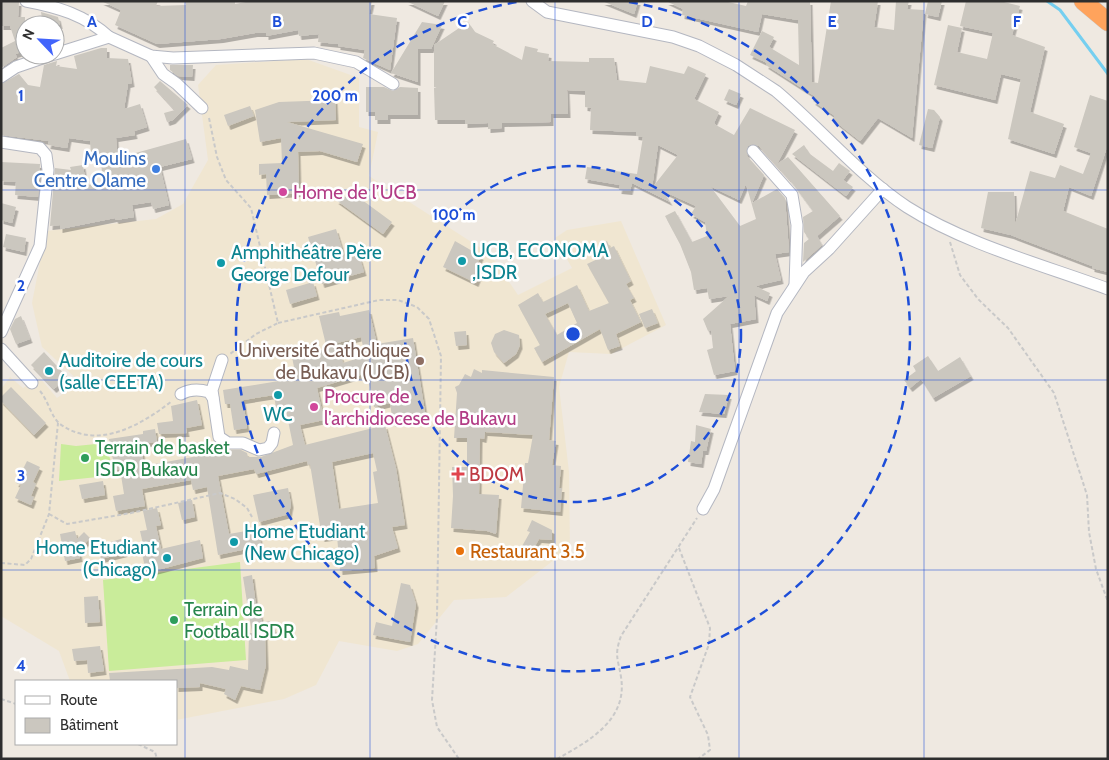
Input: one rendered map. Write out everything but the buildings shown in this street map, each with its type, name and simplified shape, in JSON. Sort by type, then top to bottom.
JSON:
[{"type":"highway","points":[[1083,1],[1108,22]]},
{"type":"street","points":[[26,1],[66,10],[80,16],[96,25],[109,38],[152,56],[173,58],[314,53],[356,62],[393,84]]},
{"type":"street","points":[[532,1],[547,12],[673,37],[698,46],[736,65],[776,91],[882,189],[906,206],[946,228],[1108,289]]},
{"type":"street","points":[[65,51],[109,38]]},
{"type":"street","points":[[152,56],[163,74],[177,84],[202,108]]},
{"type":"street","points":[[1,77],[22,65]]},
{"type":"street","points":[[1,142],[40,148],[46,155],[48,170],[40,246],[1,332]]},
{"type":"street","points":[[754,151],[792,195],[797,225],[794,285]]},
{"type":"street","points":[[703,509],[714,489],[750,393],[777,313],[794,285],[882,189]]},
{"type":"street","points":[[1,349],[32,383]]},
{"type":"street","points":[[222,360],[215,375],[213,398],[219,437],[222,442],[244,443],[259,450],[268,448],[272,443],[274,433]]},
{"type":"street","points":[[180,394],[191,390],[206,391],[213,398]]},
{"type":"path","points":[[202,108],[209,118],[217,157],[226,180],[251,208],[278,323]]},
{"type":"path","points":[[946,228],[960,275],[978,299],[1008,328],[1054,393],[1087,495],[1089,532],[1096,569],[1108,602]]},
{"type":"path","points":[[222,360],[256,334],[278,323],[379,300],[398,300],[417,307],[429,319],[440,356],[437,617],[432,700],[437,726],[459,759]]},
{"type":"path","points":[[1,563],[18,566],[25,565],[31,559],[49,514],[58,423],[45,398],[32,383]]},
{"type":"path","points":[[58,423],[83,435],[106,435],[127,430],[152,416],[180,394]]},
{"type":"path","points":[[49,514],[67,524],[131,513],[220,493],[235,499],[247,508],[252,517]]},
{"type":"path","points":[[558,759],[602,730],[620,705],[621,678],[615,652],[621,636],[703,509]]},
{"type":"path","points":[[679,548],[710,628],[709,644],[690,697],[708,735],[710,750],[698,759]]},
{"type":"path","points":[[1,699],[15,704]]},
{"type":"path","points":[[140,745],[154,752],[157,759]]},
{"type":"shaded area","points":[[306,59],[359,78],[359,127],[378,132],[369,176],[490,254],[518,295],[572,268],[555,238],[567,230],[621,221],[666,325],[611,354],[569,352],[559,387],[569,472],[570,552],[554,560],[506,597],[454,600],[418,644],[397,651],[339,641],[316,685],[284,699],[178,720],[178,680],[70,680],[59,651],[1,616],[1,389],[10,377],[23,388],[40,378],[57,398],[80,382],[42,347],[32,303],[46,231],[156,219],[183,204],[208,160],[198,85],[216,65]]},
{"type":"green space","name":"Terrain de basket ISDR Bukavu","points":[[106,443],[113,471],[107,474],[107,476],[59,481],[61,444],[76,446]]},
{"type":"green space","name":"Terrain de Football ISDR","points":[[240,562],[246,660],[109,671],[103,580]]},
{"type":"waterway","points":[[1047,1],[1060,10],[1108,74]]},
{"type":"place","name":"Moulins Centre Olame","points":[[156,169]]},
{"type":"place","name":"Home de l’UCB","points":[[283,192]]},
{"type":"place","name":"UCB, ECONOMA ,ISDR","points":[[462,261]]},
{"type":"place","name":"Amphithéâtre Père George Defour","points":[[221,263]]},
{"type":"place","name":"Université Catholique de Bukavu (UCB)","points":[[420,361]]},
{"type":"place","name":"Auditoire de cours (salle CEETA)","points":[[49,371]]},
{"type":"place","name":"WC","points":[[278,395]]},
{"type":"place","name":"Procure de l'archidiocese de Bukavu","points":[[314,407]]},
{"type":"place","name":"Terrain de basket ISDR Bukavu","points":[[85,458]]},
{"type":"place","name":"BDOM","points":[[458,474]]},
{"type":"place","name":"Home Etudiant (New Chicago)","points":[[234,542]]},
{"type":"place","name":"Restaurant 3.5","points":[[460,551]]},
{"type":"place","name":"Home Etudiant (Chicago)","points":[[167,558]]},
{"type":"place","name":"Terrain de Football ISDR","points":[[174,620]]}]
